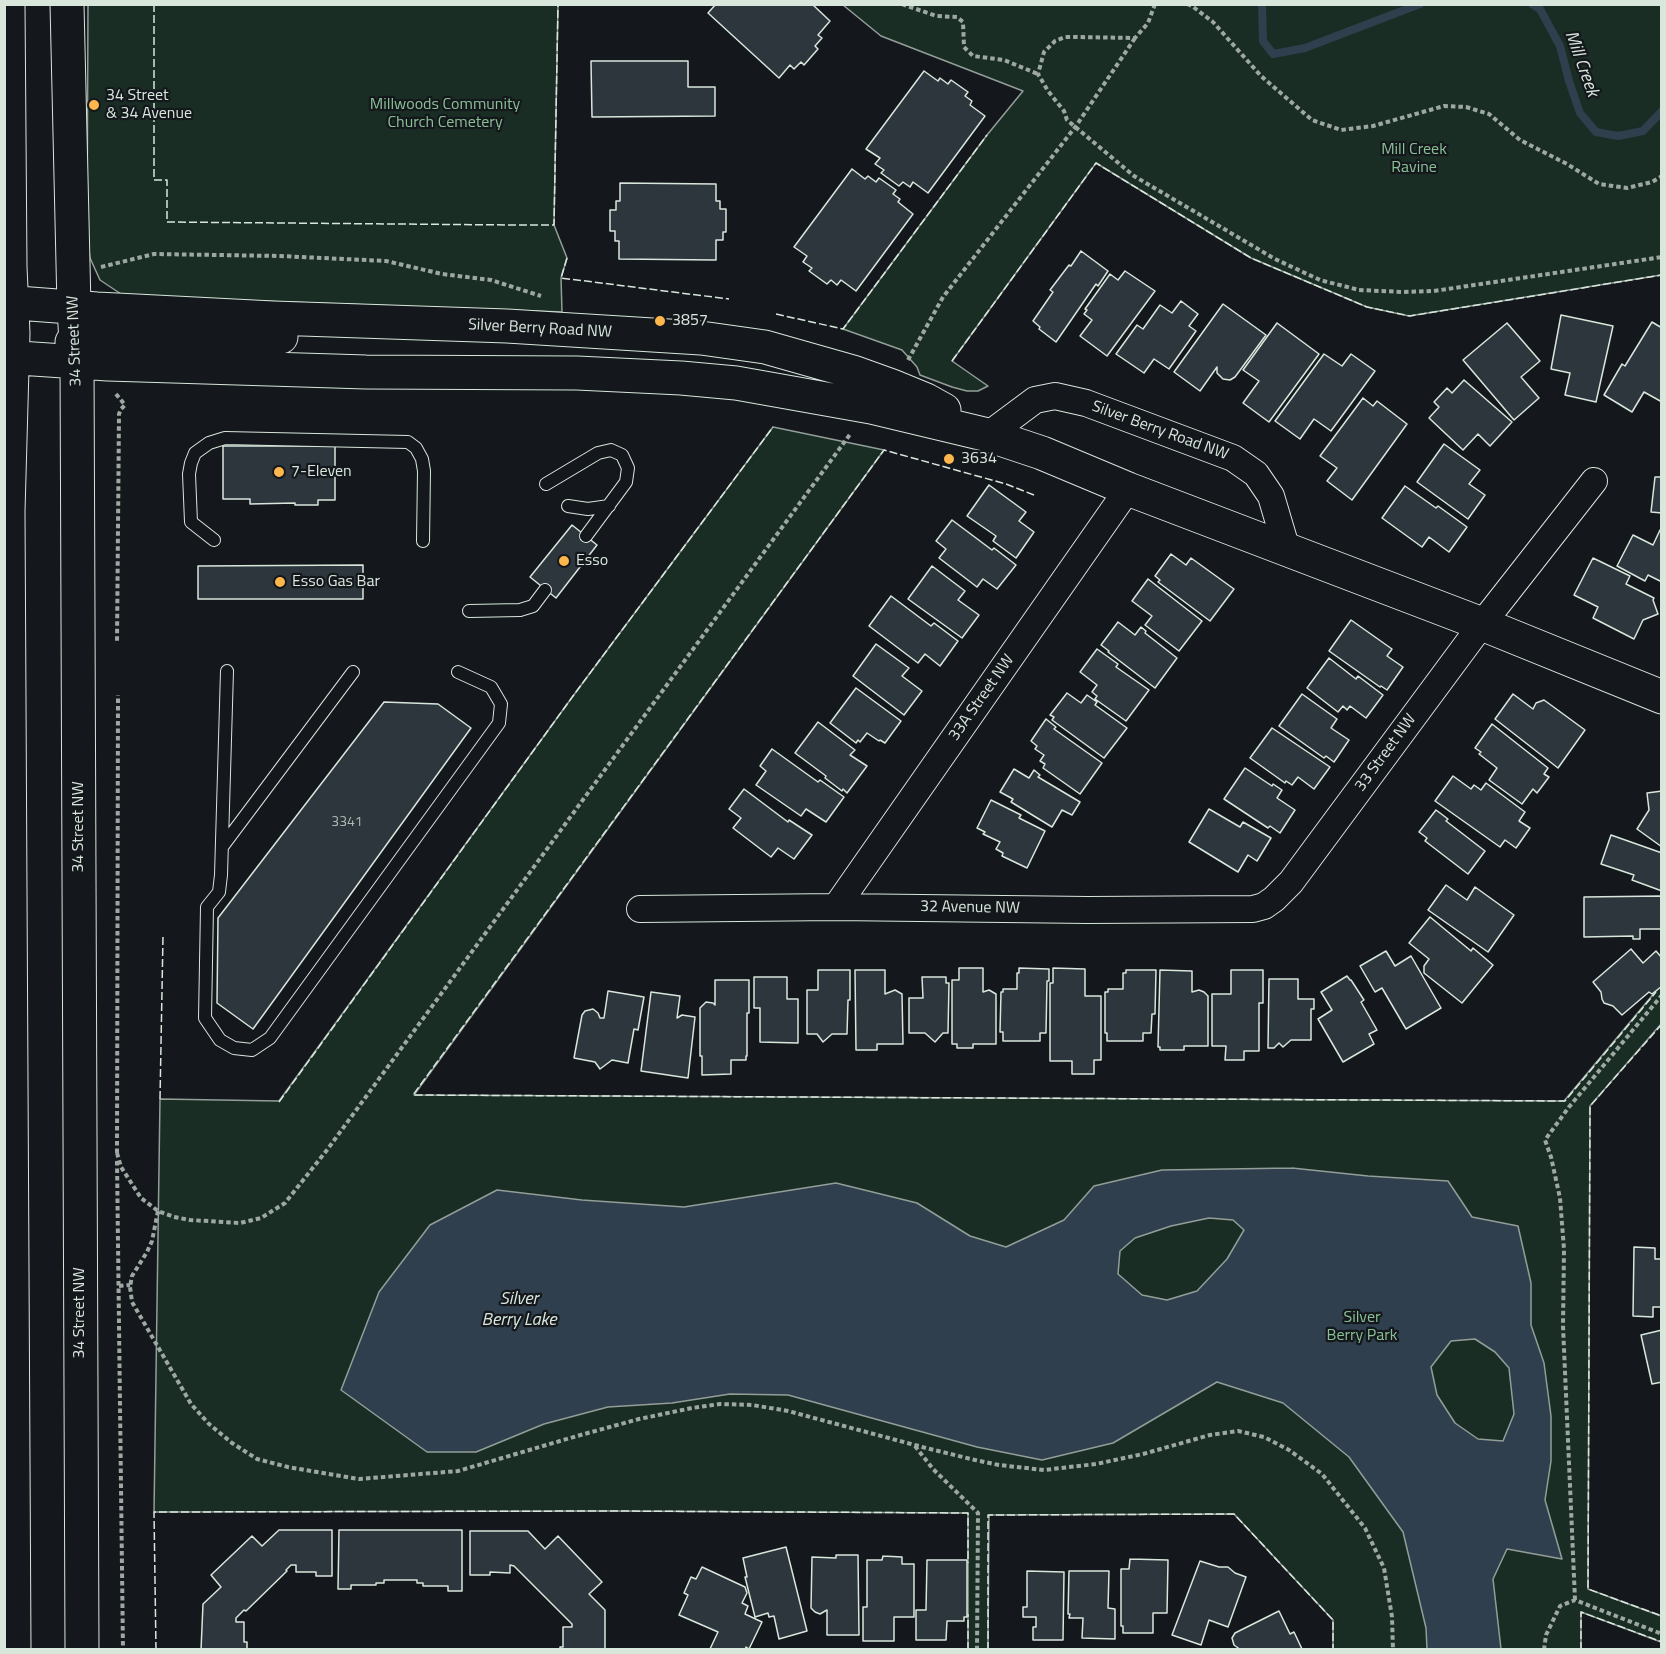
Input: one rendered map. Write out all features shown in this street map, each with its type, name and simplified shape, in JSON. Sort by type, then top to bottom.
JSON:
[{"type":"main road","points":[[8,4],[8,357],[10,386],[8,511],[14,1650]]},
{"type":"main road","name":"34 Street NW","points":[[67,4],[77,351],[82,1650]]},
{"type":"main road","name":"Silver Berry Road NW","points":[[8,302],[362,321],[507,326],[690,337],[765,347],[853,372],[892,386],[926,400],[988,435]]},
{"type":"main road","points":[[8,357],[207,340],[278,337],[362,321]]},
{"type":"main road","name":"Silver Berry Road NW","points":[[77,351],[117,364],[366,372],[577,373],[736,382],[871,407],[988,435],[1042,453],[1128,489],[1482,624],[1662,697]]},
{"type":"street","name":"Silver Berry Road NW","points":[[988,435],[1035,400],[1055,396],[1086,403],[1233,458],[1256,474],[1271,496],[1287,550]]},
{"type":"street","points":[[1482,624],[1594,481]]},
{"type":"street","name":"33A Street NW","points":[[836,907],[1128,489]]},
{"type":"street","name":"33 Street NW","points":[[1291,882],[1482,624]]},
{"type":"street","name":"32 Avenue NW","points":[[640,909],[836,907],[1252,909],[1264,906],[1291,882]]},
{"type":"lane","points":[[214,540],[191,522],[189,474],[195,453],[209,443],[225,438],[408,441],[416,448],[422,459],[424,471],[423,541]]},
{"type":"lane","points":[[546,484],[598,453],[611,450],[622,455],[628,468],[626,482],[586,536]]},
{"type":"lane","points":[[568,506],[588,509],[609,506]]},
{"type":"lane","points":[[469,611],[520,610],[533,606],[545,590]]},
{"type":"lane","points":[[227,671],[222,847],[219,892],[207,907],[205,1018],[220,1040],[234,1048],[252,1050],[270,1038],[499,723],[501,704],[491,687],[458,672]]},
{"type":"lane","points":[[222,847],[352,672]]},
{"type":"path","points":[[902,4],[936,16],[957,17],[963,22],[964,47],[973,56],[1004,60],[1038,74],[1048,92],[1064,111],[1067,120],[1134,176],[1275,259],[1320,280],[1359,290],[1434,291],[1662,257]]},
{"type":"path","points":[[909,358],[943,297],[1076,126],[1135,38],[1148,23],[1155,4]]},
{"type":"path","points":[[1187,4],[1213,22],[1261,76],[1312,120],[1341,130],[1374,126],[1444,106],[1466,107],[1489,114],[1520,140],[1567,164],[1599,184],[1627,188],[1652,182],[1662,176]]},
{"type":"path","points":[[1038,74],[1044,52],[1055,41],[1065,37],[1135,38]]},
{"type":"path","points":[[97,268],[154,254],[280,256],[386,261],[442,274],[490,280],[543,297]]},
{"type":"path","points":[[115,393],[126,405],[119,414],[117,643]]},
{"type":"path","points":[[117,1153],[121,1167],[141,1198],[158,1211],[174,1217],[240,1223],[261,1218],[285,1203],[327,1150],[849,438]]},
{"type":"path","points":[[118,695],[117,1153],[123,1650]]},
{"type":"path","points":[[1575,1600],[1563,1326],[1564,1249],[1560,1198],[1545,1140],[1569,1107],[1662,995]]},
{"type":"path","points":[[158,1211],[152,1241],[132,1276],[130,1285],[132,1302],[191,1404],[203,1418],[232,1443],[257,1459],[288,1467],[359,1479],[458,1472],[639,1419],[720,1404],[752,1405],[788,1411],[999,1466],[1044,1470],[1096,1464],[1143,1454],[1210,1435],[1238,1431],[1264,1437],[1289,1450],[1322,1474],[1365,1528],[1384,1568],[1392,1617],[1393,1650]]},
{"type":"path","points":[[119,1286],[130,1285]]},
{"type":"path","points":[[914,1445],[933,1469],[978,1513],[977,1650]]},
{"type":"path","points":[[1544,1650],[1546,1635],[1560,1606],[1575,1600],[1662,1634]]},
{"type":"green space","name":"Millwoods Community Church Cemetery","points":[[88,5],[558,5],[554,225],[567,258],[561,278],[562,312],[124,296],[100,280],[90,258],[87,234]]},
{"type":"green space","name":"Mill Creek Ravine","points":[[843,5],[1661,5],[1661,275],[1409,316],[1367,307],[1251,258],[1096,163],[952,361],[988,386],[978,391],[952,387],[920,375],[917,367],[902,350],[843,329],[987,135],[1023,91],[881,36]]},
{"type":"green space","name":"Silver Berry Park","points":[[773,427],[884,450],[414,1095],[1564,1101],[1661,985],[1661,1024],[1590,1106],[1588,1589],[1661,1616],[1661,1642],[1581,1612],[1581,1649],[1333,1649],[1333,1620],[1234,1514],[989,1515],[988,1649],[968,1650],[968,1513],[154,1512],[160,1099],[279,1101],[573,696]]},
{"type":"water","name":"Silver Berry Lake","points":[[1292,1168],[1448,1181],[1472,1217],[1518,1226],[1531,1283],[1531,1325],[1544,1363],[1551,1416],[1551,1461],[1545,1500],[1562,1559],[1507,1549],[1493,1579],[1501,1649],[1427,1649],[1426,1628],[1403,1532],[1349,1457],[1283,1403],[1217,1382],[1113,1443],[1042,1460],[977,1447],[788,1395],[730,1394],[672,1403],[608,1407],[544,1424],[476,1452],[427,1452],[341,1390],[379,1292],[430,1225],[497,1190],[582,1200],[684,1207],[836,1183],[917,1203],[970,1236],[1006,1247],[1064,1220],[1094,1186],[1162,1170]],"holes":[[[1209,1218],[1233,1220],[1244,1230],[1227,1259],[1197,1291],[1167,1300],[1142,1295],[1118,1274],[1120,1251],[1135,1238],[1171,1226]],[[1475,1339],[1495,1352],[1509,1368],[1514,1414],[1503,1441],[1478,1439],[1455,1423],[1437,1395],[1431,1367],[1451,1341]]]},
{"type":"building","points":[[716,4],[812,4],[830,21],[818,35],[822,38],[815,46],[818,49],[804,65],[801,62],[794,69],[790,65],[779,78],[708,13]]},
{"type":"building","points":[[591,61],[688,61],[688,87],[715,87],[715,116],[592,117]]},
{"type":"building","points":[[924,71],[938,81],[940,78],[948,84],[951,80],[968,92],[965,96],[972,101],[970,105],[985,116],[928,193],[913,182],[910,187],[903,182],[899,186],[881,173],[884,170],[875,164],[880,158],[866,149]]},
{"type":"building","points":[[852,169],[865,179],[868,176],[876,182],[879,178],[896,190],[893,194],[900,199],[898,202],[913,214],[856,291],[841,280],[837,285],[831,280],[827,284],[809,271],[812,268],[803,262],[807,256],[794,247]]},
{"type":"building","points":[[620,183],[716,184],[716,201],[720,201],[720,209],[726,209],[726,232],[723,232],[723,240],[716,240],[716,260],[619,259],[619,241],[615,241],[615,231],[610,231],[610,210],[616,210],[616,201],[620,201]]},
{"type":"building","points":[[1081,251],[1108,271],[1098,286],[1096,284],[1056,342],[1039,329],[1040,327],[1033,321],[1053,292],[1050,290]]},
{"type":"building","points":[[1125,271],[1155,291],[1107,356],[1080,336],[1092,320],[1084,314],[1087,310],[1085,309],[1110,274],[1118,280]]},
{"type":"building","points":[[1181,301],[1198,314],[1189,326],[1196,331],[1169,369],[1154,359],[1144,373],[1116,354],[1137,325],[1143,329],[1160,305],[1172,313]]},
{"type":"building","points":[[1223,304],[1266,335],[1235,377],[1230,380],[1223,379],[1217,373],[1217,367],[1200,391],[1174,372]]},
{"type":"building","points":[[1561,315],[1613,326],[1596,402],[1565,395],[1570,373],[1551,369]]},
{"type":"building","points":[[1652,322],[1662,328],[1662,402],[1644,392],[1632,412],[1604,395],[1622,364],[1625,366]]},
{"type":"building","points":[[1277,323],[1319,354],[1269,422],[1243,403],[1259,381],[1243,370]]},
{"type":"building","points":[[1507,323],[1540,361],[1521,377],[1539,398],[1514,420],[1463,360]]},
{"type":"building","points":[[1324,354],[1342,366],[1351,354],[1375,371],[1331,431],[1314,419],[1300,439],[1275,421]]},
{"type":"building","points":[[1464,380],[1512,422],[1490,446],[1478,434],[1463,450],[1429,418],[1439,407],[1434,402],[1447,388],[1452,393]]},
{"type":"building","points":[[1363,398],[1373,406],[1377,401],[1407,424],[1352,500],[1327,481],[1337,468],[1320,456]]},
{"type":"building","points":[[1444,444],[1480,470],[1469,484],[1485,495],[1468,519],[1417,482]]},
{"type":"building","name":"7-Eleven","points":[[223,446],[335,446],[335,500],[318,500],[318,505],[295,505],[295,503],[250,504],[250,499],[223,499]]},
{"type":"building","points":[[1655,477],[1662,477],[1662,513],[1651,512]]},
{"type":"building","points":[[989,485],[1026,512],[1019,521],[1034,532],[1016,558],[993,541],[996,536],[967,516]]},
{"type":"building","points":[[1405,486],[1467,527],[1449,552],[1429,537],[1422,547],[1382,518]]},
{"type":"building","points":[[952,520],[1016,565],[997,589],[983,579],[977,587],[939,558],[946,549],[936,541]]},
{"type":"building","name":"Esso","points":[[572,525],[597,545],[556,598],[530,577]]},
{"type":"building","points":[[1660,530],[1662,531],[1662,582],[1648,575],[1645,581],[1617,566],[1633,535],[1653,545]]},
{"type":"building","points":[[1171,554],[1186,565],[1191,558],[1234,589],[1210,621],[1158,582],[1160,580],[1155,576]]},
{"type":"building","points":[[1593,558],[1630,576],[1626,584],[1654,598],[1658,614],[1643,620],[1634,639],[1593,618],[1598,607],[1574,595]]},
{"type":"building","name":"Esso Gas Bar","points":[[363,565],[363,599],[198,599],[198,566]]},
{"type":"building","points":[[932,566],[965,591],[958,600],[979,615],[962,638],[908,599]]},
{"type":"building","points":[[1148,579],[1202,621],[1179,651],[1145,625],[1152,616],[1132,601]]},
{"type":"building","points":[[891,596],[931,626],[934,623],[958,641],[940,666],[925,654],[918,663],[869,626]]},
{"type":"building","points":[[1351,620],[1392,649],[1387,656],[1403,667],[1387,690],[1329,651]]},
{"type":"building","points":[[1118,622],[1135,635],[1141,627],[1146,631],[1145,633],[1177,658],[1155,688],[1101,645]]},
{"type":"building","points":[[876,644],[909,668],[902,676],[922,691],[904,715],[853,676]]},
{"type":"building","points":[[1097,649],[1118,664],[1116,667],[1149,690],[1126,721],[1095,699],[1097,696],[1092,692],[1097,685],[1080,672]]},
{"type":"building","points":[[1329,658],[1356,679],[1358,676],[1383,695],[1366,718],[1350,706],[1347,710],[1343,706],[1338,712],[1307,688]]},
{"type":"building","points":[[856,688],[901,721],[885,743],[867,733],[860,742],[858,740],[856,743],[830,723]]},
{"type":"building","points":[[1067,693],[1081,703],[1087,695],[1097,702],[1095,705],[1127,728],[1104,758],[1052,720],[1054,717],[1050,715]]},
{"type":"building","points":[[1302,694],[1337,719],[1331,728],[1349,740],[1334,762],[1326,756],[1324,758],[1279,726]]},
{"type":"building","points":[[1513,694],[1533,709],[1536,703],[1544,700],[1585,730],[1558,768],[1495,719]]},
{"type":"building","points":[[384,702],[438,704],[471,728],[253,1029],[217,1003],[218,918]]},
{"type":"building","points":[[1046,719],[1056,727],[1054,729],[1102,763],[1080,794],[1043,768],[1045,764],[1040,761],[1044,755],[1035,749],[1037,746],[1031,741]]},
{"type":"building","points":[[818,722],[855,750],[850,755],[867,766],[847,793],[795,753]]},
{"type":"building","points":[[1492,724],[1548,768],[1544,774],[1549,777],[1537,793],[1533,789],[1522,804],[1489,780],[1497,768],[1475,748]]},
{"type":"building","points":[[1272,728],[1330,767],[1314,789],[1298,777],[1292,785],[1286,781],[1285,783],[1250,758]]},
{"type":"building","points":[[772,749],[818,782],[820,780],[844,797],[826,822],[806,809],[801,816],[756,785],[766,771],[760,766]]},
{"type":"building","points":[[1245,768],[1282,790],[1277,798],[1295,810],[1280,833],[1270,826],[1268,828],[1224,799]]},
{"type":"building","points":[[1014,769],[1029,778],[1034,770],[1040,775],[1038,777],[1080,802],[1072,815],[1062,810],[1052,827],[1011,802],[1013,799],[1000,792]]},
{"type":"building","points":[[1453,776],[1471,789],[1474,785],[1481,790],[1486,783],[1525,812],[1519,821],[1530,828],[1516,848],[1505,840],[1500,847],[1435,801]]},
{"type":"building","points":[[744,789],[788,822],[789,820],[812,835],[794,859],[778,848],[771,857],[733,828],[741,818],[729,809]]},
{"type":"building","points":[[1662,791],[1662,847],[1637,829],[1649,810],[1647,793]]},
{"type":"building","points":[[991,800],[1021,815],[1019,818],[1045,831],[1027,868],[1002,856],[1003,853],[996,849],[1000,842],[983,834],[985,832],[977,828]]},
{"type":"building","points":[[1209,809],[1240,827],[1243,822],[1271,838],[1257,861],[1248,855],[1238,872],[1189,842]]},
{"type":"building","points":[[1436,810],[1448,819],[1446,821],[1485,851],[1468,874],[1425,841],[1427,838],[1419,832]]},
{"type":"building","points":[[1611,835],[1662,853],[1662,891],[1632,880],[1634,875],[1601,864]]},
{"type":"building","points":[[1446,885],[1467,900],[1475,887],[1514,915],[1488,952],[1428,910]]},
{"type":"building","points":[[1661,896],[1661,929],[1640,929],[1640,939],[1633,939],[1633,936],[1584,937],[1584,897]]},
{"type":"building","points":[[1430,917],[1471,951],[1473,948],[1493,965],[1462,1003],[1424,973],[1424,966],[1429,959],[1409,943]]},
{"type":"building","points":[[1631,949],[1643,963],[1656,951],[1662,958],[1662,986],[1652,994],[1649,992],[1622,1015],[1613,1006],[1604,1003],[1601,992],[1593,982]]},
{"type":"building","points":[[1386,951],[1395,966],[1411,956],[1441,1008],[1406,1029],[1382,988],[1375,992],[1360,966]]},
{"type":"building","points":[[959,968],[983,968],[983,992],[989,990],[996,994],[996,1044],[973,1044],[973,1048],[957,1048],[957,1044],[952,1044],[952,980],[959,980]]},
{"type":"building","points":[[1019,968],[1049,969],[1046,1033],[1040,1033],[1040,1041],[1003,1041],[1003,1032],[1000,1032],[1001,992],[1003,989],[1017,989]]},
{"type":"building","points":[[1053,968],[1085,969],[1085,996],[1101,996],[1101,1060],[1094,1060],[1094,1074],[1072,1074],[1072,1061],[1050,1061],[1050,983],[1053,983]]},
{"type":"building","points":[[818,970],[850,970],[847,1034],[832,1034],[823,1042],[817,1034],[807,1034],[807,990],[818,990]]},
{"type":"building","points":[[855,970],[885,970],[885,994],[895,990],[902,994],[903,1044],[877,1044],[877,1050],[856,1050]]},
{"type":"building","points":[[1126,970],[1156,970],[1155,1014],[1152,1014],[1151,1033],[1143,1033],[1143,1041],[1107,1041],[1105,992],[1108,992],[1108,989],[1123,989],[1123,973],[1126,973]]},
{"type":"building","points":[[1160,970],[1192,971],[1192,992],[1199,990],[1208,996],[1208,1046],[1184,1046],[1184,1050],[1160,1050],[1158,1047]]},
{"type":"building","points":[[1231,970],[1263,970],[1263,1003],[1259,1003],[1259,1051],[1244,1051],[1244,1060],[1225,1060],[1226,1046],[1212,1046],[1212,994],[1231,994]]},
{"type":"building","points":[[1347,976],[1364,1000],[1361,1002],[1377,1030],[1369,1034],[1374,1044],[1343,1062],[1318,1019],[1332,1010],[1321,992]]},
{"type":"building","points":[[754,977],[787,977],[787,999],[798,999],[798,1043],[760,1042],[760,1008],[754,1008]]},
{"type":"building","points":[[922,977],[946,977],[946,983],[949,983],[948,1033],[943,1033],[935,1042],[925,1033],[909,1033],[909,998],[923,998]]},
{"type":"building","points":[[1269,979],[1298,979],[1298,999],[1314,999],[1314,1009],[1311,1009],[1311,1040],[1291,1040],[1283,1047],[1279,1043],[1274,1048],[1268,1048]]},
{"type":"building","points":[[715,980],[749,980],[747,1056],[746,1060],[731,1060],[731,1074],[702,1075],[700,1008],[706,1002],[715,1005]]},
{"type":"building","points":[[608,991],[644,997],[638,1030],[634,1029],[628,1063],[612,1060],[600,1069],[595,1062],[574,1058],[582,1015],[585,1011],[593,1009],[600,1018],[604,1018]]},
{"type":"building","points":[[651,992],[680,996],[677,1018],[682,1015],[695,1017],[688,1078],[641,1071]]},
{"type":"building","points":[[1634,1247],[1655,1248],[1655,1259],[1662,1259],[1662,1307],[1653,1307],[1653,1317],[1633,1316]]},
{"type":"building","points":[[1662,1330],[1662,1382],[1652,1384],[1641,1335]]},
{"type":"building","points":[[279,1530],[332,1530],[332,1576],[316,1576],[316,1572],[296,1572],[296,1565],[291,1565],[246,1611],[244,1610],[236,1618],[236,1622],[244,1622],[244,1642],[247,1642],[247,1650],[201,1650],[203,1604],[221,1587],[211,1575],[252,1536],[262,1546]]},
{"type":"building","points":[[339,1530],[462,1530],[462,1591],[448,1591],[448,1586],[423,1586],[423,1583],[417,1583],[417,1580],[384,1580],[384,1583],[376,1583],[376,1585],[351,1585],[351,1589],[338,1589]]},
{"type":"building","points":[[470,1531],[528,1531],[545,1549],[558,1536],[602,1582],[589,1594],[605,1610],[605,1650],[560,1650],[560,1647],[563,1647],[563,1627],[572,1627],[572,1624],[514,1566],[510,1565],[510,1573],[490,1572],[490,1575],[470,1575]]},
{"type":"building","points":[[786,1547],[807,1631],[779,1639],[774,1616],[769,1617],[768,1613],[755,1617],[745,1577],[747,1577],[743,1558]]},
{"type":"building","points":[[836,1555],[858,1555],[859,1635],[827,1635],[827,1610],[820,1614],[811,1608],[812,1557],[836,1558]]},
{"type":"building","points":[[883,1556],[902,1557],[902,1564],[914,1564],[914,1617],[894,1617],[894,1641],[863,1641],[863,1607],[867,1607],[867,1560],[882,1560]]},
{"type":"building","points":[[1130,1559],[1168,1560],[1167,1613],[1153,1613],[1153,1633],[1123,1633],[1121,1569],[1129,1569]]},
{"type":"building","points":[[927,1560],[967,1560],[967,1617],[964,1617],[964,1621],[947,1621],[946,1640],[916,1640],[916,1610],[926,1610]]},
{"type":"building","points":[[1200,1561],[1219,1567],[1228,1567],[1235,1573],[1246,1577],[1228,1627],[1209,1620],[1201,1645],[1172,1635]]},
{"type":"building","points":[[702,1567],[745,1587],[747,1593],[742,1603],[748,1606],[745,1614],[762,1622],[749,1649],[746,1647],[745,1650],[710,1649],[718,1632],[679,1615],[688,1595],[684,1593],[691,1577],[696,1579]]},
{"type":"building","points":[[1027,1571],[1064,1572],[1063,1640],[1033,1640],[1036,1617],[1023,1617],[1023,1607],[1027,1607]]},
{"type":"building","points":[[1069,1571],[1109,1571],[1108,1608],[1115,1609],[1115,1639],[1082,1638],[1083,1618],[1069,1618],[1070,1614],[1068,1614]]},
{"type":"building","points":[[1279,1611],[1290,1634],[1294,1632],[1302,1649],[1241,1650],[1234,1645],[1232,1638],[1235,1633]]},
{"type":"waterway","name":"Mill Creek","points":[[1262,4],[1263,41],[1273,54],[1305,48],[1420,4]]},
{"type":"waterway","name":"Mill Creek","points":[[1532,4],[1540,9],[1560,46],[1580,113],[1596,132],[1618,136],[1643,131],[1662,111]]},
{"type":"fence","points":[[154,4],[154,180],[167,180],[167,222],[512,225],[554,225],[558,4]]},
{"type":"fence","points":[[776,314],[843,329],[987,135]]},
{"type":"fence","points":[[952,361],[1096,163],[1251,258],[1367,307],[1410,316],[1662,275]]},
{"type":"fence","points":[[567,258],[561,278],[729,299]]},
{"type":"fence","points":[[279,1102],[573,696],[773,427]]},
{"type":"fence","points":[[1034,495],[1006,484],[884,450],[413,1095],[1565,1101],[1656,992]]},
{"type":"fence","points":[[160,1099],[163,936]]},
{"type":"fence","points":[[1662,1024],[1590,1106],[1588,1589],[1662,1616]]},
{"type":"fence","points":[[156,1650],[154,1512],[968,1513],[968,1563]]},
{"type":"fence","points":[[988,1650],[988,1515],[1234,1514],[1333,1620],[1333,1650]]},
{"type":"fence","points":[[1581,1650],[1581,1612],[1662,1642]]},
{"type":"fence","points":[[968,1614],[968,1650]]},
{"type":"place","name":"34 Street & 34 Avenue","points":[[94,105]]},
{"type":"place","name":"3857","points":[[660,321]]},
{"type":"place","name":"3634","points":[[949,459]]},
{"type":"place","name":"7-Eleven","points":[[279,472]]},
{"type":"place","name":"Esso","points":[[564,561]]},
{"type":"place","name":"Esso Gas Bar","points":[[280,582]]}]
